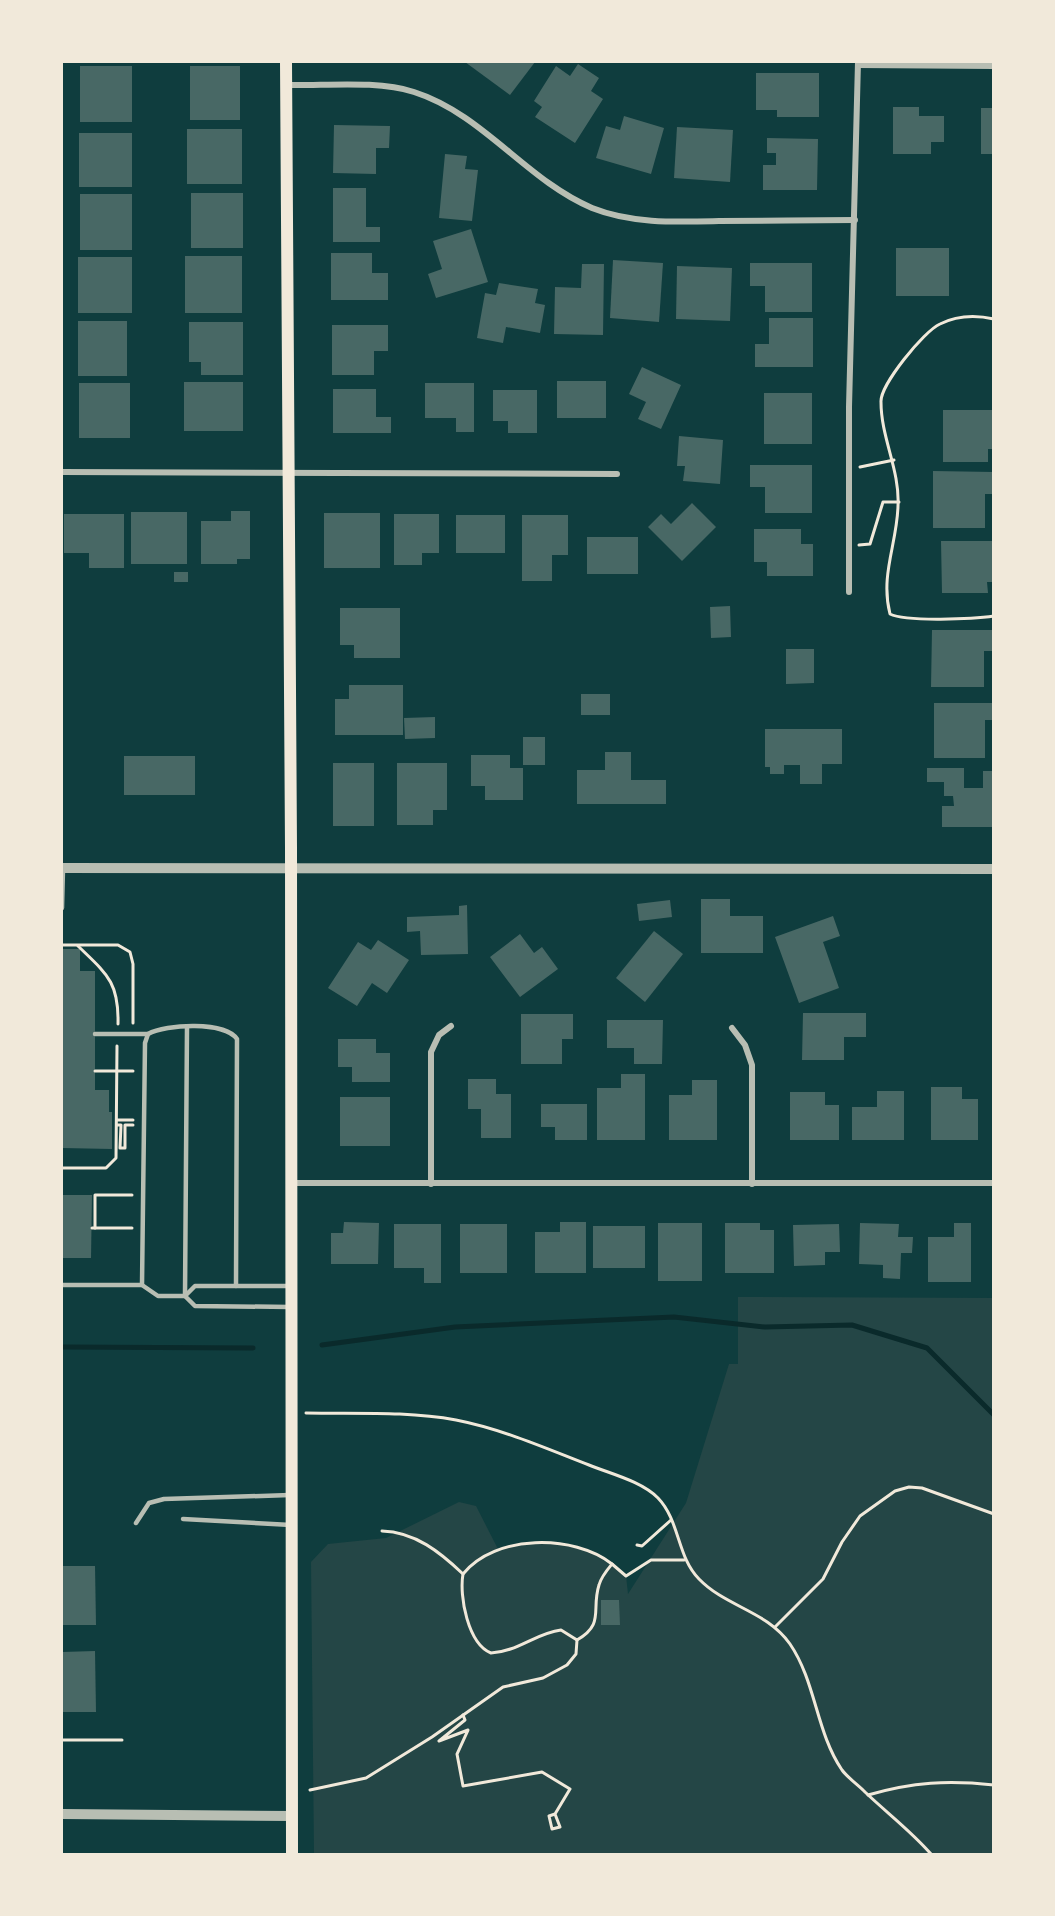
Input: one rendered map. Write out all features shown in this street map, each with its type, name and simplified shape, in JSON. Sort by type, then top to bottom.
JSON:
[{"type":"main road","points":[[286,62],[291,868],[292,1854]]},
{"type":"street","points":[[849,592],[849,469],[858,63],[993,66]]},
{"type":"street","points":[[286,86],[392,87],[432,98],[453,109],[558,190],[593,208],[620,216],[656,222],[855,220]]},
{"type":"street","points":[[62,472],[616,474]]},
{"type":"street","points":[[62,868],[993,869]]},
{"type":"street","points":[[432,1184],[431,1052],[439,1035],[451,1026]]},
{"type":"street","points":[[732,1028],[746,1045],[752,1065],[752,1184]]},
{"type":"street","points":[[291,1183],[993,1184]]},
{"type":"street","points":[[62,1814],[292,1816]]},
{"type":"lane","points":[[62,868],[62,908]]},
{"type":"lane","points":[[95,1034],[148,1034],[165,1028],[219,1028],[233,1034],[237,1039],[236,1286]]},
{"type":"lane","points":[[186,1028],[185,1296],[195,1306],[291,1307]]},
{"type":"lane","points":[[142,1285],[145,1044],[148,1034]]},
{"type":"lane","points":[[62,1285],[142,1285],[158,1296],[185,1296],[195,1286],[291,1286]]},
{"type":"lane","points":[[136,1523],[149,1503],[164,1499],[293,1495]]},
{"type":"lane","points":[[183,1519],[293,1525]]},
{"type":"path","points":[[993,319],[970,316],[941,323],[929,331],[887,383],[880,400],[894,460],[898,502],[897,535],[888,558],[886,578],[890,614],[896,617],[912,618],[993,616]]},
{"type":"path","points":[[849,469],[894,460]]},
{"type":"path","points":[[849,545],[870,544],[884,502],[898,502]]},
{"type":"path","points":[[62,945],[117,945],[130,952],[133,964],[133,1034]]},
{"type":"path","points":[[62,1168],[106,1168],[116,1158],[117,992],[104,972],[77,945]]},
{"type":"path","points":[[133,1062],[133,1081]]},
{"type":"path","points":[[95,1071],[133,1071]]},
{"type":"path","points":[[133,1110],[133,1137]]},
{"type":"path","points":[[117,1123],[133,1120]]},
{"type":"path","points":[[117,1123],[121,1125],[120,1148],[125,1148],[125,1125],[133,1125]]},
{"type":"path","points":[[132,1206],[132,1194],[95,1195],[93,1228],[132,1228]]},
{"type":"path","points":[[132,1217],[132,1240]]},
{"type":"path","points":[[292,1413],[407,1414],[455,1420],[502,1432],[633,1482],[658,1498],[671,1520],[685,1560],[698,1579],[722,1598],[766,1619],[790,1644],[800,1663],[829,1747],[843,1772],[917,1837],[931,1854]]},
{"type":"path","points":[[775,1627],[823,1579],[842,1542],[860,1516],[895,1491],[909,1487],[922,1488],[993,1514]]},
{"type":"path","points":[[637,1545],[642,1546],[671,1520]]},
{"type":"path","points":[[382,1531],[395,1532],[422,1542],[447,1558],[464,1574]]},
{"type":"path","points":[[577,1640],[561,1630],[549,1631],[500,1653],[486,1651],[473,1633],[467,1615],[462,1582],[464,1574],[482,1557],[544,1542],[581,1546],[612,1564],[626,1576],[651,1560],[685,1560]]},
{"type":"path","points":[[310,1790],[366,1778],[503,1687],[543,1678],[567,1665],[576,1654],[577,1640],[594,1626],[599,1584],[612,1564]]},
{"type":"path","points":[[464,1715],[465,1720],[439,1741],[468,1730],[456,1754],[463,1786],[542,1772],[570,1790],[555,1814],[549,1816],[552,1829],[560,1827],[555,1814]]},
{"type":"path","points":[[62,1740],[122,1740]]},
{"type":"path","points":[[868,1795],[906,1784],[969,1782],[993,1785]]},
{"type":"shaded area","points":[[738,1297],[993,1298],[993,1854],[314,1854],[311,1562],[328,1544],[386,1538],[459,1502],[476,1506],[499,1551],[552,1542],[581,1548],[626,1576],[628,1594],[686,1503],[729,1364],[738,1364]]},
{"type":"building","points":[[465,62],[535,62],[510,95]]},
{"type":"building","points":[[578,64],[599,78],[591,91],[603,99],[575,143],[535,117],[542,107],[534,101],[556,66],[570,76]]},
{"type":"building","points":[[80,66],[132,66],[132,122],[80,122]]},
{"type":"building","points":[[190,66],[240,66],[240,120],[190,120]]},
{"type":"building","points":[[756,73],[819,73],[819,117],[777,117],[777,110],[756,110]]},
{"type":"building","points":[[893,107],[919,107],[919,116],[944,116],[944,142],[931,142],[931,154],[893,154]]},
{"type":"building","points":[[981,108],[994,108],[994,154],[981,154]]},
{"type":"building","points":[[624,116],[664,128],[651,174],[596,158],[606,126],[620,130]]},
{"type":"building","points":[[334,125],[390,126],[389,148],[376,148],[376,174],[333,173]]},
{"type":"building","points":[[677,127],[733,130],[730,182],[674,178]]},
{"type":"building","points":[[187,129],[242,129],[242,184],[187,184]]},
{"type":"building","points":[[79,133],[132,133],[132,187],[79,187]]},
{"type":"building","points":[[767,138],[818,139],[817,190],[763,190],[763,165],[776,165],[776,153],[767,153]]},
{"type":"building","points":[[445,154],[467,156],[465,169],[478,170],[472,221],[439,218]]},
{"type":"building","points":[[333,188],[366,188],[366,227],[380,227],[380,242],[333,242]]},
{"type":"building","points":[[191,193],[243,193],[243,248],[191,248]]},
{"type":"building","points":[[80,194],[132,194],[132,250],[80,250]]},
{"type":"building","points":[[471,229],[488,282],[436,298],[428,274],[442,269],[433,241]]},
{"type":"building","points":[[896,248],[949,248],[949,296],[896,296]]},
{"type":"building","points":[[331,253],[372,253],[372,273],[388,273],[388,300],[331,300]]},
{"type":"building","points":[[185,256],[242,256],[242,313],[185,313]]},
{"type":"building","points":[[78,257],[132,257],[132,313],[78,313]]},
{"type":"building","points":[[613,260],[663,263],[659,322],[610,318]]},
{"type":"building","points":[[750,263],[812,263],[812,312],[765,312],[765,286],[750,286]]},
{"type":"building","points":[[582,264],[604,264],[603,335],[554,334],[555,287],[581,288]]},
{"type":"building","points":[[677,266],[732,268],[730,321],[676,319]]},
{"type":"building","points":[[499,283],[538,289],[535,303],[545,305],[540,333],[506,327],[503,343],[477,338],[485,293],[496,295]]},
{"type":"building","points":[[769,318],[813,318],[813,367],[755,367],[755,344],[769,344]]},
{"type":"building","points":[[78,321],[127,321],[127,376],[78,376]]},
{"type":"building","points":[[189,322],[243,322],[243,375],[201,375],[201,362],[189,362]]},
{"type":"building","points":[[332,325],[388,325],[388,351],[374,351],[374,375],[332,375]]},
{"type":"building","points":[[642,367],[681,385],[661,429],[638,419],[646,402],[629,394]]},
{"type":"building","points":[[557,381],[606,381],[606,418],[557,418]]},
{"type":"building","points":[[184,382],[243,382],[243,431],[184,431]]},
{"type":"building","points":[[79,383],[130,383],[130,438],[79,438]]},
{"type":"building","points":[[425,383],[474,383],[474,432],[456,432],[456,418],[425,418]]},
{"type":"building","points":[[333,389],[376,389],[376,417],[391,417],[391,433],[333,433]]},
{"type":"building","points":[[493,390],[537,390],[537,433],[508,433],[508,421],[493,421]]},
{"type":"building","points":[[764,393],[812,393],[812,444],[764,444]]},
{"type":"building","points":[[943,410],[993,410],[994,449],[988,449],[988,462],[943,462]]},
{"type":"building","points":[[679,436],[723,440],[720,484],[683,481],[685,466],[677,466]]},
{"type":"building","points":[[750,465],[812,465],[812,513],[765,513],[765,487],[750,487]]},
{"type":"building","points":[[933,471],[994,472],[994,494],[985,494],[985,528],[933,528]]},
{"type":"building","points":[[692,503],[716,527],[682,561],[648,527],[661,514],[671,524]]},
{"type":"building","points":[[231,511],[250,511],[250,559],[237,559],[237,564],[201,564],[201,521],[231,521]]},
{"type":"building","points":[[131,512],[187,512],[187,564],[131,564]]},
{"type":"building","points":[[324,513],[380,513],[380,568],[324,568]]},
{"type":"building","points":[[64,514],[124,514],[124,568],[89,568],[89,553],[64,553]]},
{"type":"building","points":[[394,514],[439,514],[439,553],[422,553],[422,565],[394,565]]},
{"type":"building","points":[[456,515],[505,515],[505,553],[456,553]]},
{"type":"building","points":[[522,515],[568,515],[568,555],[552,555],[552,581],[522,581]]},
{"type":"building","points":[[754,529],[801,529],[801,544],[813,544],[813,576],[767,576],[767,562],[754,562]]},
{"type":"building","points":[[587,537],[638,537],[638,574],[587,574]]},
{"type":"building","points":[[941,541],[992,541],[994,582],[987,582],[988,593],[942,593]]},
{"type":"building","points":[[174,572],[188,572],[188,582],[174,582]]},
{"type":"building","points":[[730,606],[731,637],[711,638],[710,607]]},
{"type":"building","points":[[340,608],[400,608],[400,658],[354,658],[354,645],[340,645]]},
{"type":"building","points":[[932,630],[994,630],[994,651],[984,651],[984,687],[931,687]]},
{"type":"building","points":[[786,649],[814,649],[814,683],[786,684]]},
{"type":"building","points":[[349,685],[403,685],[403,735],[335,735],[335,699],[349,699]]},
{"type":"building","points":[[581,694],[610,694],[610,715],[581,715]]},
{"type":"building","points":[[934,703],[994,703],[994,720],[985,720],[985,758],[934,758]]},
{"type":"building","points":[[435,717],[435,738],[405,739],[404,718]]},
{"type":"building","points":[[765,729],[842,729],[842,764],[822,764],[822,784],[800,784],[800,765],[784,765],[784,774],[770,774],[770,767],[765,767]]},
{"type":"building","points":[[523,737],[545,737],[545,765],[523,765]]},
{"type":"building","points":[[605,752],[631,752],[631,780],[666,780],[666,804],[577,804],[577,770],[605,770]]},
{"type":"building","points":[[471,755],[510,755],[510,768],[523,768],[523,800],[485,800],[485,786],[471,786]]},
{"type":"building","points":[[124,756],[195,756],[195,795],[124,795]]},
{"type":"building","points":[[333,763],[374,763],[374,826],[333,826]]},
{"type":"building","points":[[397,763],[447,763],[447,810],[433,810],[433,825],[397,825]]},
{"type":"building","points":[[927,768],[964,768],[964,788],[983,788],[983,771],[994,771],[994,827],[942,827],[942,806],[954,806],[953,796],[944,796],[944,782],[927,782]]},
{"type":"building","points":[[701,899],[730,899],[730,916],[763,916],[763,953],[701,953]]},
{"type":"building","points":[[670,900],[672,917],[639,921],[637,904]]},
{"type":"building","points":[[467,905],[468,954],[421,955],[420,931],[407,932],[407,917],[459,915],[459,906]]},
{"type":"building","points":[[833,916],[840,936],[823,942],[839,988],[799,1003],[775,937]]},
{"type":"building","points":[[654,931],[683,954],[645,1002],[616,978]]},
{"type":"building","points":[[520,934],[534,953],[542,947],[558,969],[520,997],[490,957]]},
{"type":"building","points":[[378,940],[409,960],[387,993],[372,983],[357,1006],[328,988],[358,942],[371,950]]},
{"type":"building","points":[[62,949],[80,949],[80,971],[95,971],[95,1090],[109,1090],[109,1112],[112,1112],[112,1149],[62,1148]]},
{"type":"building","points":[[803,1013],[866,1013],[866,1037],[844,1037],[844,1060],[802,1060]]},
{"type":"building","points":[[521,1014],[573,1014],[573,1039],[562,1039],[562,1064],[521,1064]]},
{"type":"building","points":[[607,1020],[663,1020],[662,1064],[634,1064],[634,1048],[607,1048]]},
{"type":"building","points":[[338,1039],[376,1039],[376,1053],[390,1053],[390,1082],[352,1082],[352,1067],[338,1067]]},
{"type":"building","points":[[621,1074],[645,1074],[645,1140],[597,1140],[597,1088],[621,1088]]},
{"type":"building","points":[[468,1079],[496,1079],[496,1094],[511,1094],[511,1138],[481,1138],[481,1109],[468,1109]]},
{"type":"building","points":[[692,1080],[717,1080],[717,1140],[669,1140],[669,1095],[692,1095]]},
{"type":"building","points":[[931,1087],[962,1087],[962,1099],[978,1099],[978,1140],[931,1140]]},
{"type":"building","points":[[877,1091],[904,1091],[904,1140],[852,1140],[852,1107],[877,1107]]},
{"type":"building","points":[[790,1092],[825,1092],[825,1105],[839,1105],[839,1140],[790,1140]]},
{"type":"building","points":[[340,1097],[390,1097],[390,1146],[340,1146]]},
{"type":"building","points":[[541,1104],[587,1104],[587,1140],[555,1140],[555,1127],[541,1127]]},
{"type":"building","points":[[62,1195],[92,1195],[91,1258],[62,1258]]},
{"type":"building","points":[[344,1222],[379,1223],[378,1264],[331,1264],[331,1233],[343,1233]]},
{"type":"building","points":[[560,1222],[586,1222],[586,1273],[535,1273],[535,1232],[560,1232]]},
{"type":"building","points":[[658,1223],[702,1223],[702,1281],[658,1281]]},
{"type":"building","points":[[725,1223],[760,1223],[760,1230],[774,1230],[774,1273],[725,1273]]},
{"type":"building","points":[[860,1223],[899,1224],[898,1237],[913,1237],[912,1253],[901,1253],[900,1279],[883,1278],[883,1265],[859,1264]]},
{"type":"building","points":[[954,1223],[971,1223],[971,1282],[928,1282],[928,1237],[954,1237]]},
{"type":"building","points":[[394,1224],[441,1224],[441,1283],[424,1283],[424,1268],[394,1268]]},
{"type":"building","points":[[460,1224],[507,1224],[507,1273],[460,1273]]},
{"type":"building","points":[[839,1224],[840,1252],[825,1252],[825,1265],[794,1266],[793,1225]]},
{"type":"building","points":[[593,1226],[645,1226],[645,1268],[593,1268]]},
{"type":"building","points":[[62,1566],[95,1566],[96,1625],[62,1625]]},
{"type":"building","points":[[601,1600],[619,1600],[620,1625],[601,1625]]},
{"type":"building","points":[[95,1651],[96,1712],[62,1712],[62,1652]]},
{"type":"waterway","points":[[322,1345],[455,1327],[674,1317],[765,1327],[852,1325],[927,1348],[994,1415]]},
{"type":"waterway","points":[[62,1347],[253,1348]]}]
